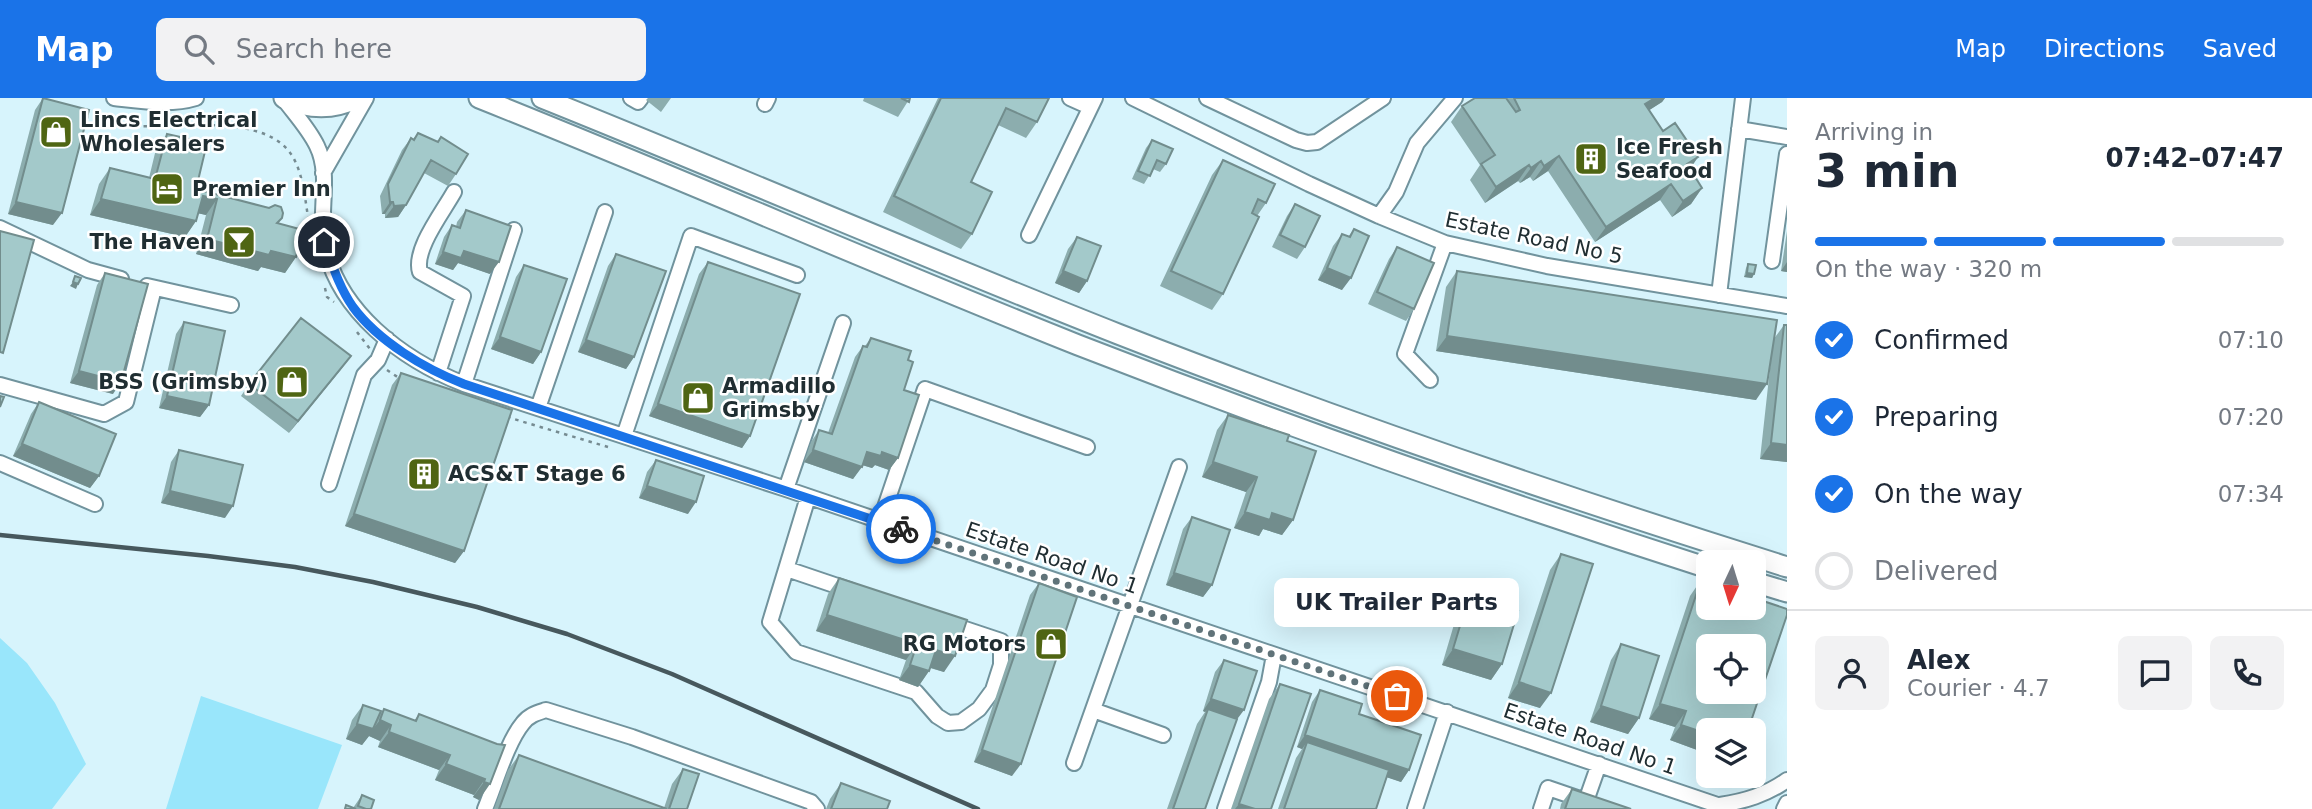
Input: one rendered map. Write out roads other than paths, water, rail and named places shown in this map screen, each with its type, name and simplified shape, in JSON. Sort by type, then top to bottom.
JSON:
[{"type":"highway","points":[[284,98],[319,107],[346,103],[357,98]]},
{"type":"highway","points":[[479,98],[958,296],[1233,404],[1467,488],[1696,564]]},
{"type":"highway","points":[[542,98],[1202,366],[1487,469],[1787,567]]},
{"type":"highway","points":[[1766,586],[1787,592]]},
{"type":"street","points":[[114,98],[150,102],[196,98]]},
{"type":"street","name":"Estate Road No 1","points":[[284,98],[319,148],[323,173],[324,242],[340,285],[354,308],[387,339],[438,373],[464,384],[786,489],[1724,807]]},
{"type":"street","points":[[323,173],[366,98]]},
{"type":"street","points":[[631,98],[638,102],[641,98]]},
{"type":"street","points":[[1029,236],[1092,103],[1070,98]]},
{"type":"street","name":"Estate Road No 5","points":[[1133,98],[1379,216],[1445,243],[1547,266],[1787,306]]},
{"type":"street","points":[[1207,98],[1296,140],[1313,143],[1382,98]]},
{"type":"street","points":[[1379,216],[1396,192],[1417,144],[1455,98]]},
{"type":"street","points":[[1719,295],[1742,98]]},
{"type":"street","points":[[1739,130],[1787,137]]},
{"type":"street","points":[[1772,261],[1787,154]]},
{"type":"street","points":[[438,373],[463,296],[421,272],[418,264],[420,251],[454,192]]},
{"type":"street","points":[[538,408],[605,212]]},
{"type":"street","points":[[0,228],[88,270],[231,305]]},
{"type":"street","points":[[464,384],[514,230]]},
{"type":"street","points":[[624,436],[691,236],[797,275]]},
{"type":"street","points":[[1430,380],[1405,354],[1445,243]]},
{"type":"street","points":[[0,385],[104,414],[126,402],[155,288]]},
{"type":"street","points":[[786,489],[843,323]]},
{"type":"street","points":[[329,484],[364,375],[377,360],[387,339]]},
{"type":"street","points":[[880,522],[925,389],[1087,447]]},
{"type":"street","points":[[0,463],[95,504]]},
{"type":"street","points":[[1074,763],[1179,467]]},
{"type":"street","points":[[808,497],[771,622],[796,652],[916,692],[937,716],[948,723],[961,722],[979,709],[993,690],[1002,666],[1001,641],[938,620]]},
{"type":"street","points":[[787,569],[862,594]]},
{"type":"street","points":[[1225,809],[1269,682],[1274,655]]},
{"type":"street","points":[[485,809],[522,723],[533,714],[547,710],[632,737],[811,802],[817,809]]},
{"type":"street","points":[[1093,710],[1163,735]]},
{"type":"street","points":[[1415,809],[1447,712]]},
{"type":"street","points":[[1541,809],[1548,788],[1586,801],[1599,764]]},
{"type":"street","points":[[1724,807],[1752,799],[1787,780]]},
{"type":"street","points":[[1784,809],[1787,803]]},
{"type":"railway","points":[[0,535],[295,567],[477,607],[567,634],[672,674],[978,809]]},
{"type":"place","name":"Lincs Electrical Wholesalers","points":[[56,132]]},
{"type":"place","name":"Ice Fresh Seafood","points":[[1591,159]]},
{"type":"place","name":"Premier Inn","points":[[167,189]]},
{"type":"place","name":"The Haven","points":[[239,242]]},
{"type":"place","name":"BSS (Grimsby)","points":[[292,382]]},
{"type":"place","name":"Armadillo Grimsby","points":[[698,398]]},
{"type":"place","name":"ACS&T Stage 6","points":[[424,474]]},
{"type":"place","name":"RG Motors","points":[[1051,644]]},
{"type":"place","name":"UK Trailer Parts","points":[[1397,696]]}]
